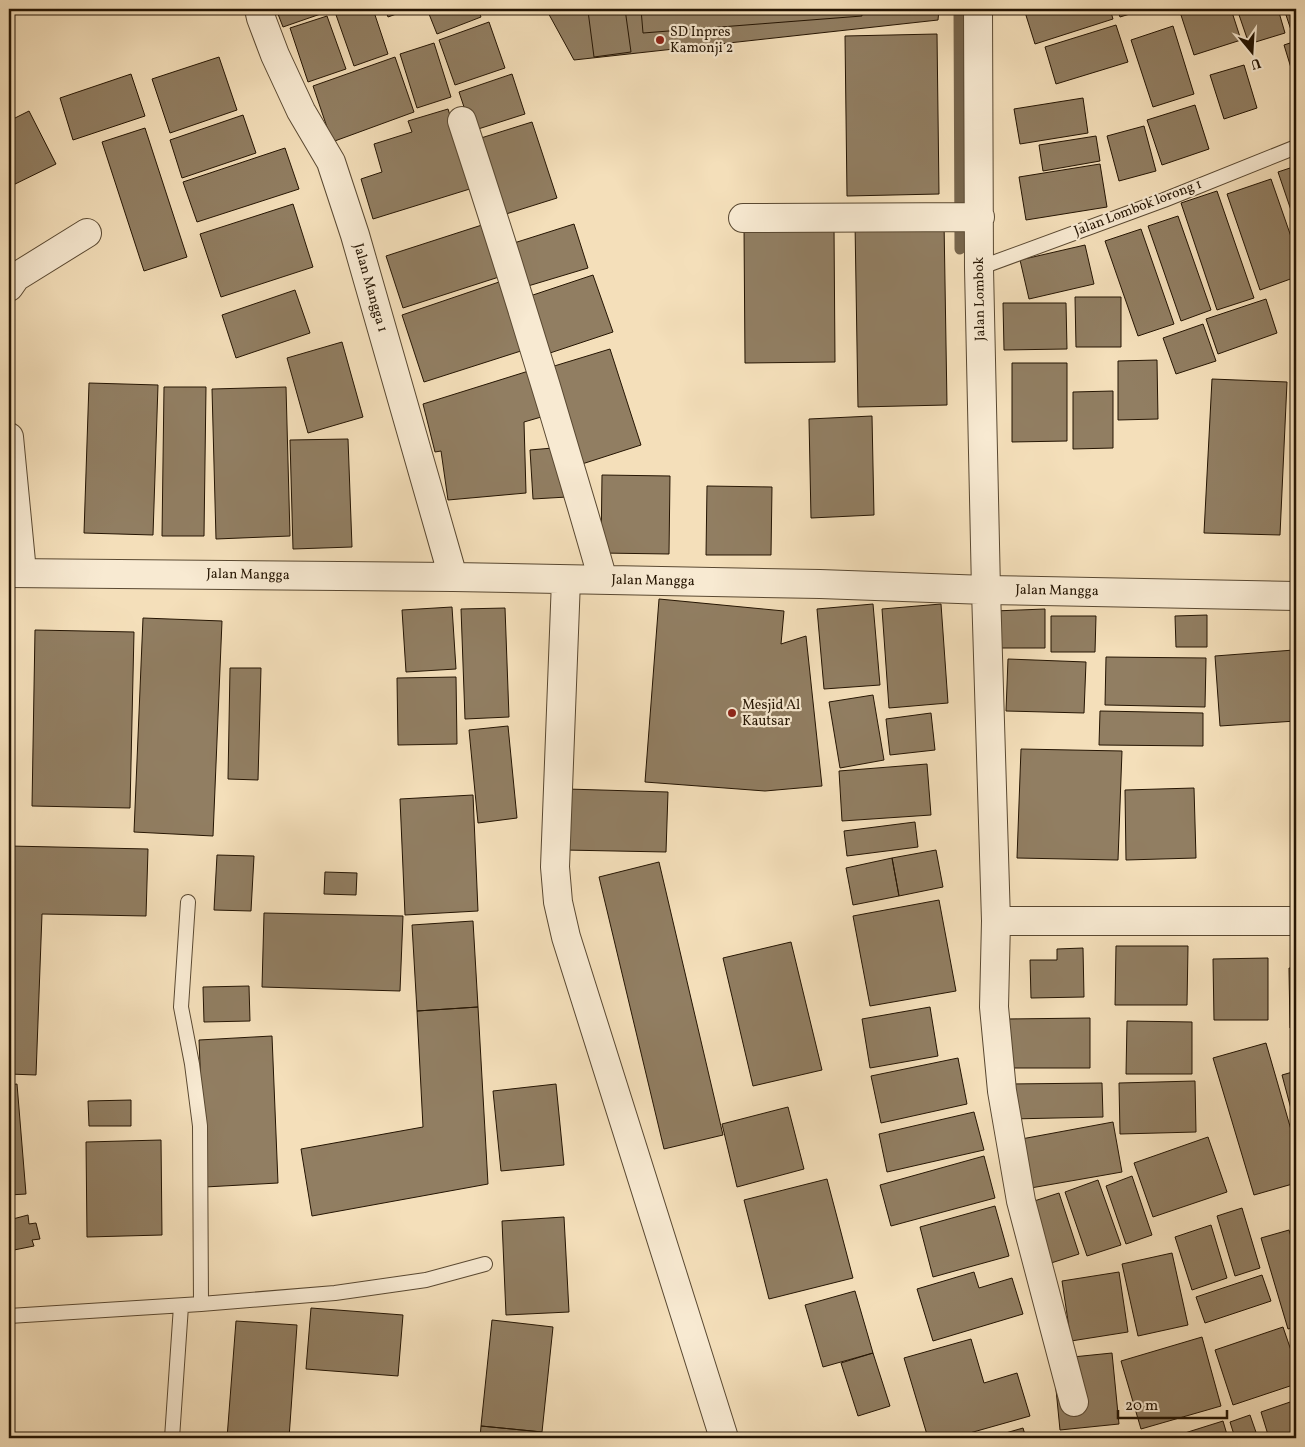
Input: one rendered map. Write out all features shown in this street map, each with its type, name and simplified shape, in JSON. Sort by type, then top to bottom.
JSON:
[{"type":"street","name":"Jalan Mangga 1","points":[[259,9],[276,55],[294,95],[331,162],[355,235],[453,577]]},
{"type":"street","name":"Jalan Lombok","points":[[978,9],[980,268],[986,590],[996,921],[994,1007],[1002,1090],[1021,1201],[1074,1402]]},
{"type":"street","points":[[462,120],[561,432],[603,580]]},
{"type":"street","points":[[744,218],[980,217]]},
{"type":"street","points":[[9,287],[16,277],[87,233]]},
{"type":"street","points":[[9,437],[15,572]]},
{"type":"street","name":"Jalan Mangga","points":[[15,572],[453,577],[1296,596]]},
{"type":"street","points":[[566,580],[555,867],[558,902],[572,956],[724,1438]]},
{"type":"street","points":[[996,921],[1296,921]]},
{"type":"lane","name":"Jalan Lombok lorong 1","points":[[980,268],[1164,200],[1296,147]]},
{"type":"lane","points":[[188,902],[181,1007],[192,1064],[200,1126],[201,1304]]},
{"type":"lane","points":[[9,1316],[182,1306],[344,1292],[426,1280],[485,1264]]},
{"type":"lane","points":[[172,1438],[182,1306]]},
{"type":"building","points":[[276,9],[335,9],[283,27]]},
{"type":"building","points":[[344,9],[373,9],[388,54],[354,66],[335,12]]},
{"type":"building","points":[[385,9],[410,9],[388,17]]},
{"type":"building","points":[[427,9],[478,9],[481,17],[437,34]]},
{"type":"building","name":"SD Inpres Kamonji 2","points":[[546,9],[939,9],[938,20],[574,60]]},
{"type":"building","points":[[625,9],[631,52],[594,57],[588,11]]},
{"type":"building","points":[[641,9],[861,9],[862,16],[643,33]]},
{"type":"building","points":[[1024,9],[1110,9],[1113,19],[1035,44]]},
{"type":"building","points":[[1117,9],[1146,9],[1120,17]]},
{"type":"building","points":[[1179,9],[1231,9],[1241,40],[1194,55]]},
{"type":"building","points":[[1237,9],[1278,9],[1285,33],[1249,44]]},
{"type":"building","points":[[1284,9],[1296,9],[1296,29],[1291,30]]},
{"type":"building","points":[[327,16],[346,69],[308,82],[290,28]]},
{"type":"building","points":[[489,22],[505,68],[455,85],[439,40]]},
{"type":"building","points":[[1116,25],[1128,62],[1056,84],[1045,47]]},
{"type":"building","points":[[1173,26],[1194,94],[1153,107],[1131,40]]},
{"type":"building","points":[[937,34],[939,194],[847,196],[845,36]]},
{"type":"building","points":[[1296,41],[1296,81],[1295,81],[1284,45]]},
{"type":"building","points":[[434,43],[451,97],[417,108],[400,54]]},
{"type":"building","points":[[219,57],[237,110],[170,133],[152,79]]},
{"type":"building","points":[[395,57],[414,112],[332,142],[313,86]]},
{"type":"building","points":[[1244,65],[1257,108],[1224,119],[1210,75]]},
{"type":"building","points":[[131,74],[145,116],[73,140],[60,98]]},
{"type":"building","points":[[512,74],[525,114],[472,131],[459,92]]},
{"type":"building","points":[[1083,98],[1088,133],[1020,144],[1014,109]]},
{"type":"building","points":[[1195,105],[1209,149],[1162,165],[1147,120]]},
{"type":"building","points":[[448,109],[473,188],[373,219],[361,179],[382,172],[374,144],[412,132],[408,121]]},
{"type":"building","points":[[29,111],[56,164],[9,187],[9,121]]},
{"type":"building","points":[[243,115],[256,153],[182,178],[170,140]]},
{"type":"building","points":[[532,122],[557,198],[506,214],[481,138]]},
{"type":"building","points":[[1144,126],[1156,171],[1119,181],[1107,136]]},
{"type":"building","points":[[145,128],[187,257],[144,271],[102,142]]},
{"type":"building","points":[[1096,136],[1100,161],[1043,171],[1039,145]]},
{"type":"building","points":[[285,148],[299,189],[197,222],[183,182]]},
{"type":"building","points":[[1100,164],[1107,207],[1026,220],[1019,177]]},
{"type":"building","points":[[1296,166],[1296,225],[1278,172]]},
{"type":"building","points":[[1271,179],[1296,251],[1296,277],[1260,290],[1227,194]]},
{"type":"building","points":[[1217,191],[1254,298],[1217,310],[1181,203]]},
{"type":"building","points":[[293,204],[313,267],[221,297],[200,234]]},
{"type":"building","points":[[1178,216],[1211,310],[1181,321],[1148,226]]},
{"type":"building","points":[[944,221],[947,405],[858,407],[855,223]]},
{"type":"building","points":[[485,224],[502,276],[403,308],[386,256]]},
{"type":"building","points":[[574,224],[588,268],[528,286],[514,243]]},
{"type":"building","points":[[744,226],[834,226],[835,362],[745,363]]},
{"type":"building","points":[[1141,229],[1174,324],[1138,336],[1105,241]]},
{"type":"building","points":[[1085,245],[1094,284],[1029,299],[1020,260]]},
{"type":"building","points":[[593,275],[613,332],[544,355],[524,298]]},
{"type":"building","points":[[502,281],[524,350],[424,382],[402,315]]},
{"type":"building","points":[[295,290],[310,333],[236,358],[222,315]]},
{"type":"building","points":[[1075,297],[1121,297],[1121,347],[1076,347]]},
{"type":"building","points":[[1266,299],[1277,333],[1218,354],[1206,319]]},
{"type":"building","points":[[1003,303],[1066,303],[1067,349],[1004,350]]},
{"type":"building","points":[[1203,324],[1216,361],[1176,374],[1163,338]]},
{"type":"building","points":[[342,342],[363,417],[308,433],[287,358]]},
{"type":"building","points":[[610,349],[641,445],[582,464],[551,367]]},
{"type":"building","points":[[1157,360],[1158,419],[1118,420],[1118,361]]},
{"type":"building","points":[[1012,363],[1067,363],[1067,441],[1012,442]]},
{"type":"building","points":[[535,369],[548,415],[524,422],[526,493],[448,500],[441,451],[435,452],[423,404]]},
{"type":"building","points":[[1212,379],[1287,382],[1280,535],[1204,533]]},
{"type":"building","points":[[89,383],[158,385],[153,535],[84,533]]},
{"type":"building","points":[[164,387],[206,387],[204,536],[162,536]]},
{"type":"building","points":[[286,387],[290,536],[216,539],[212,389]]},
{"type":"building","points":[[1113,391],[1113,448],[1073,449],[1073,392]]},
{"type":"building","points":[[872,416],[874,515],[811,518],[809,419]]},
{"type":"building","points":[[348,439],[352,547],[293,549],[290,440]]},
{"type":"building","points":[[564,447],[567,497],[533,499],[530,450]]},
{"type":"building","points":[[602,475],[670,476],[669,554],[601,553]]},
{"type":"building","points":[[707,486],[772,487],[771,555],[706,555]]},
{"type":"building","name":"Mesjid Al Kautsar","points":[[659,599],[784,611],[781,644],[806,636],[822,786],[765,791],[645,782]]},
{"type":"building","points":[[873,604],[880,685],[824,689],[817,609]]},
{"type":"building","points":[[941,604],[948,703],[889,708],[882,609]]},
{"type":"building","points":[[452,607],[456,669],[406,672],[402,610]]},
{"type":"building","points":[[505,608],[509,717],[465,719],[461,609]]},
{"type":"building","points":[[1045,609],[1045,648],[994,648],[994,611]]},
{"type":"building","points":[[1207,615],[1207,647],[1176,647],[1175,616]]},
{"type":"building","points":[[1051,616],[1096,616],[1095,652],[1051,652]]},
{"type":"building","points":[[143,618],[222,621],[213,836],[134,832]]},
{"type":"building","points":[[35,630],[134,632],[130,808],[32,806]]},
{"type":"building","points":[[1294,650],[1296,721],[1220,726],[1215,656]]},
{"type":"building","points":[[1106,657],[1206,658],[1205,707],[1105,705]]},
{"type":"building","points":[[1008,659],[1086,662],[1084,713],[1006,711]]},
{"type":"building","points":[[230,668],[261,668],[258,780],[228,779]]},
{"type":"building","points":[[456,677],[457,744],[398,745],[397,678]]},
{"type":"building","points":[[873,695],[884,760],[840,768],[829,702]]},
{"type":"building","points":[[1100,711],[1203,713],[1203,746],[1099,745]]},
{"type":"building","points":[[931,713],[935,750],[890,755],[886,719]]},
{"type":"building","points":[[508,726],[517,818],[478,823],[469,730]]},
{"type":"building","points":[[1021,749],[1122,751],[1118,860],[1017,858]]},
{"type":"building","points":[[927,764],[931,815],[842,821],[839,771]]},
{"type":"building","points":[[1194,788],[1196,858],[1126,860],[1125,790]]},
{"type":"building","points":[[567,789],[668,792],[666,852],[564,850]]},
{"type":"building","points":[[473,795],[478,911],[405,915],[400,799]]},
{"type":"building","points":[[915,822],[918,847],[847,856],[844,831]]},
{"type":"building","points":[[9,846],[148,849],[146,916],[42,914],[36,1075],[9,1074]]},
{"type":"building","points":[[936,850],[943,887],[899,896],[892,858]]},
{"type":"building","points":[[217,855],[254,856],[251,911],[214,910]]},
{"type":"building","points":[[892,858],[899,896],[853,905],[846,868]]},
{"type":"building","points":[[659,862],[723,1135],[664,1149],[599,877]]},
{"type":"building","points":[[325,872],[357,873],[356,895],[324,894]]},
{"type":"building","points":[[939,900],[956,991],[870,1006],[853,916]]},
{"type":"building","points":[[264,913],[403,916],[400,991],[262,987]]},
{"type":"building","points":[[473,921],[478,1007],[417,1011],[412,925]]},
{"type":"building","points":[[791,942],[822,1070],[753,1086],[723,958]]},
{"type":"building","points":[[1116,946],[1188,946],[1187,1005],[1115,1005]]},
{"type":"building","points":[[1083,948],[1084,997],[1031,998],[1030,960],[1057,960],[1057,949]]},
{"type":"building","points":[[1268,958],[1268,1020],[1214,1020],[1213,959]]},
{"type":"building","points":[[1289,968],[1296,968],[1296,1028],[1290,1028]]},
{"type":"building","points":[[249,986],[250,1021],[204,1022],[203,987]]},
{"type":"building","points":[[478,1007],[488,1184],[312,1216],[301,1149],[423,1127],[417,1011]]},
{"type":"building","points":[[930,1007],[938,1056],[870,1068],[862,1019]]},
{"type":"building","points":[[1090,1018],[1090,1068],[1007,1068],[1007,1019]]},
{"type":"building","points":[[1127,1021],[1192,1022],[1192,1074],[1126,1074]]},
{"type":"building","points":[[272,1036],[278,1183],[205,1187],[199,1040]]},
{"type":"building","points":[[1266,1043],[1296,1147],[1296,1183],[1254,1195],[1213,1058]]},
{"type":"building","points":[[958,1058],[967,1104],[881,1123],[871,1076]]},
{"type":"building","points":[[1296,1071],[1296,1124],[1295,1124],[1282,1075]]},
{"type":"building","points":[[1195,1081],[1196,1132],[1120,1134],[1119,1083]]},
{"type":"building","points":[[1102,1083],[1103,1117],[1010,1119],[1009,1084]]},
{"type":"building","points":[[17,1084],[26,1194],[9,1195],[9,1085]]},
{"type":"building","points":[[556,1084],[564,1165],[501,1171],[493,1091]]},
{"type":"building","points":[[131,1100],[131,1126],[89,1126],[88,1101]]},
{"type":"building","points":[[788,1107],[804,1169],[737,1187],[722,1124]]},
{"type":"building","points":[[974,1112],[984,1150],[887,1172],[879,1134]]},
{"type":"building","points":[[1113,1122],[1122,1172],[1025,1189],[1016,1140]]},
{"type":"building","points":[[1208,1137],[1227,1192],[1153,1217],[1134,1163]]},
{"type":"building","points":[[161,1140],[162,1235],[87,1237],[86,1142]]},
{"type":"building","points":[[984,1156],[995,1198],[891,1226],[880,1185]]},
{"type":"building","points":[[1132,1176],[1152,1235],[1126,1244],[1106,1186]]},
{"type":"building","points":[[827,1179],[853,1278],[769,1299],[744,1200]]},
{"type":"building","points":[[1098,1180],[1121,1245],[1087,1256],[1065,1192]]},
{"type":"building","points":[[1059,1193],[1079,1254],[1048,1264],[1028,1203]]},
{"type":"building","points":[[995,1206],[1009,1256],[933,1277],[920,1227]]},
{"type":"building","points":[[1242,1208],[1260,1268],[1235,1276],[1217,1216]]},
{"type":"building","points":[[28,1215],[29,1224],[36,1223],[40,1239],[32,1240],[34,1246],[9,1251],[9,1220]]},
{"type":"building","points":[[564,1217],[569,1312],[506,1315],[502,1221]]},
{"type":"building","points":[[1211,1225],[1227,1278],[1192,1290],[1175,1237]]},
{"type":"building","points":[[1289,1230],[1296,1253],[1296,1327],[1288,1329],[1261,1238]]},
{"type":"building","points":[[1172,1253],[1188,1325],[1138,1336],[1122,1264]]},
{"type":"building","points":[[974,1272],[979,1288],[1012,1278],[1023,1314],[933,1341],[917,1289]]},
{"type":"building","points":[[1119,1272],[1128,1332],[1071,1341],[1062,1281]]},
{"type":"building","points":[[1262,1275],[1271,1301],[1205,1323],[1196,1297]]},
{"type":"building","points":[[855,1291],[873,1353],[823,1367],[805,1305]]},
{"type":"building","points":[[311,1308],[403,1315],[398,1376],[306,1369]]},
{"type":"building","points":[[492,1320],[553,1327],[542,1432],[481,1426]]},
{"type":"building","points":[[236,1321],[297,1325],[289,1438],[227,1438]]},
{"type":"building","points":[[1283,1327],[1296,1365],[1296,1384],[1233,1405],[1215,1350]]},
{"type":"building","points":[[1202,1337],[1221,1406],[1141,1429],[1121,1361]]},
{"type":"building","points":[[971,1339],[984,1383],[1017,1373],[1030,1416],[952,1438],[928,1438],[904,1358]]},
{"type":"building","points":[[873,1353],[890,1406],[858,1416],[841,1363]]},
{"type":"building","points":[[1112,1353],[1119,1424],[1060,1430],[1053,1359]]},
{"type":"building","points":[[1296,1400],[1296,1438],[1269,1438],[1261,1412]]},
{"type":"building","points":[[1250,1415],[1258,1438],[1235,1438],[1230,1422]]},
{"type":"building","points":[[1223,1421],[1228,1438],[1172,1438],[1172,1437]]},
{"type":"building","points":[[481,1426],[542,1432],[541,1438],[480,1438]]},
{"type":"building","points":[[1023,1428],[1026,1438],[988,1438]]},
{"type":"waterway","points":[[959,9],[960,249]]},
{"type":"place","name":"SD Inpres Kamonji 2","points":[[660,40]]},
{"type":"place","name":"Mesjid Al Kautsar","points":[[732,713]]}]
